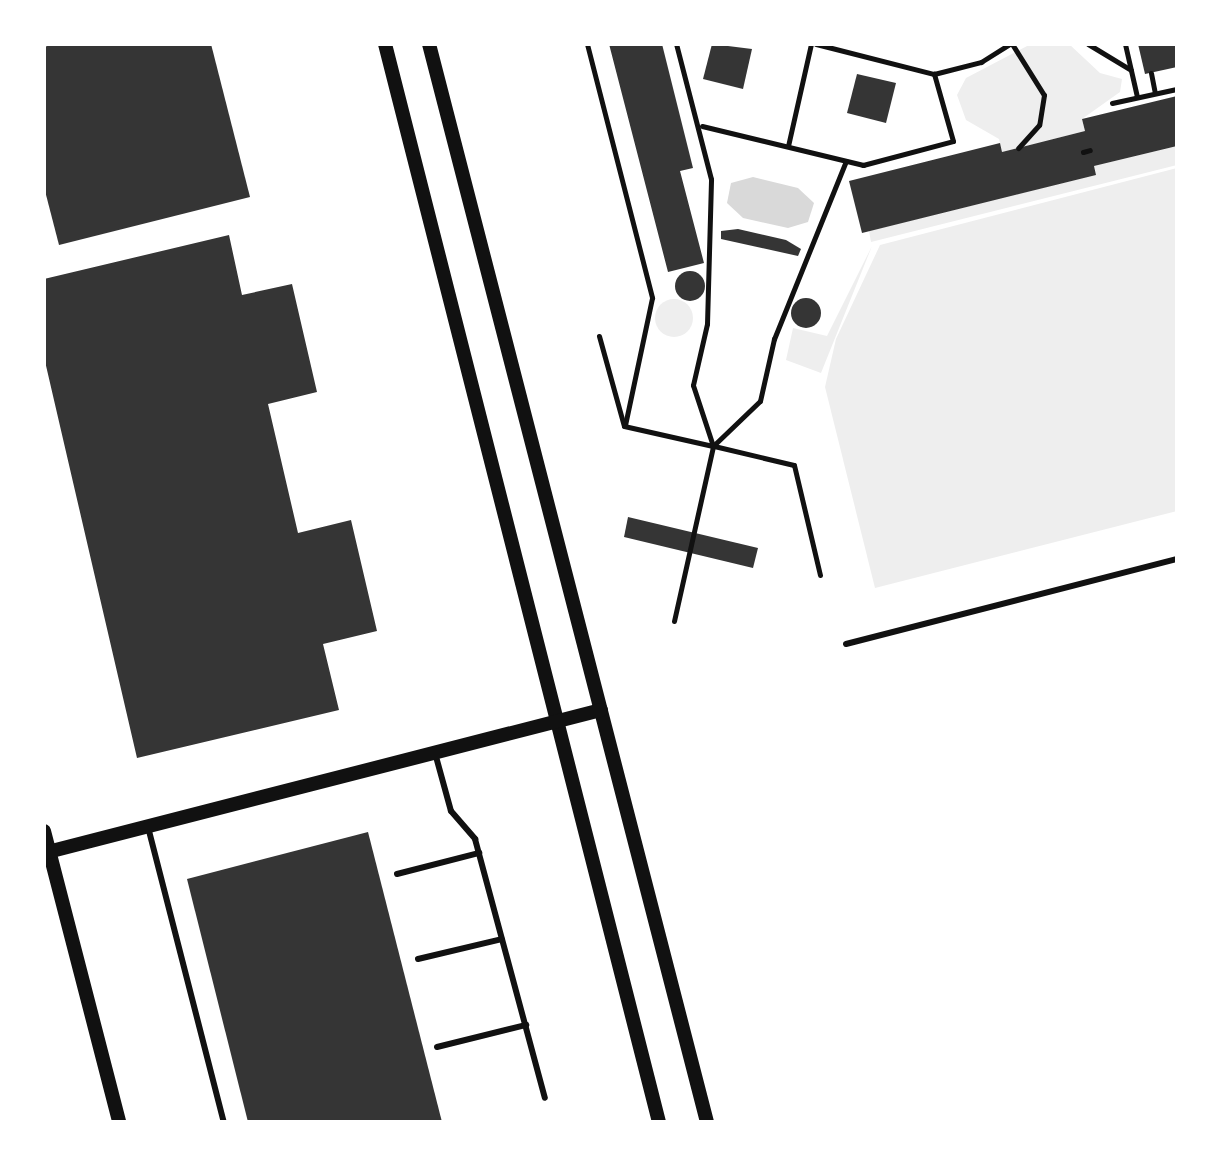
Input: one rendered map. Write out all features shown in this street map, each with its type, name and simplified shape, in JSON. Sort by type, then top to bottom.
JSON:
[{"type":"street","points":[[385,44],[659,1122]]},
{"type":"street","points":[[429,44],[707,1122]]},
{"type":"street","points":[[47,853],[601,710]]},
{"type":"street","points":[[44,831],[47,853],[119,1122]]},
{"type":"lane","points":[[846,644],[1177,559]]},
{"type":"lane","points":[[435,753],[451,811],[479,853],[545,1098]]},
{"type":"lane","points":[[147,826],[224,1122]]},
{"type":"lane","points":[[397,874],[479,853]]},
{"type":"lane","points":[[418,959],[502,939]]},
{"type":"lane","points":[[437,1047],[526,1025]]},
{"type":"path","points":[[587,44],[652,298],[624,426]]},
{"type":"path","points":[[674,621],[713,446],[693,385],[713,245],[702,126],[676,44]]},
{"type":"path","points":[[788,146],[814,44],[934,74],[981,62],[1011,44],[1044,95],[1039,125],[1018,148]]},
{"type":"path","points":[[1088,44],[1131,70]]},
{"type":"path","points":[[1125,44],[1137,97]]},
{"type":"path","points":[[1151,73],[1155,93]]},
{"type":"path","points":[[702,126],[863,165],[953,141],[934,74]]},
{"type":"path","points":[[1112,103],[1176,89]]},
{"type":"path","points":[[713,446],[760,401],[774,339],[846,161]]},
{"type":"path","points":[[599,336],[624,426]]},
{"type":"path","points":[[624,426],[794,465],[820,575]]},
{"type":"shaded area","points":[[1031,44],[1069,44],[1100,73],[1122,79],[1120,92],[1082,119],[1085,131],[1002,152],[999,139],[966,120],[957,95],[966,78]]},
{"type":"shaded area","points":[[1177,146],[1177,165],[871,242],[869,231],[1095,175],[1094,166]]},
{"type":"shaded area","points":[[1177,168],[1177,511],[875,588],[825,387],[836,339],[880,245]]},
{"type":"shaded area","points":[[753,177],[798,188],[814,203],[808,222],[788,228],[743,218],[727,203],[731,183]]},
{"type":"shaded area","points":[[872,246],[821,373],[786,360],[793,328],[827,336]]},
{"type":"shaded area","points":[[674,299],[687,305],[693,318],[687,331],[674,337],[661,331],[655,318],[661,305]]},
{"type":"building","points":[[54,44],[211,44],[250,197],[59,245],[44,187],[44,47]]},
{"type":"building","points":[[609,44],[662,44],[693,168],[680,171],[704,263],[668,272]]},
{"type":"building","points":[[712,44],[752,49],[743,89],[703,79]]},
{"type":"building","points":[[1138,44],[1177,44],[1177,67],[1145,74]]},
{"type":"building","points":[[857,74],[896,83],[886,123],[847,113]]},
{"type":"building","points":[[1177,96],[1177,146],[1094,166],[1096,175],[862,233],[849,181],[1000,143],[1002,152],[1085,131],[1082,119]]},
{"type":"building","points":[[738,229],[786,240],[801,249],[798,256],[721,239],[721,231]]},
{"type":"building","points":[[229,235],[242,295],[292,284],[317,392],[268,404],[298,533],[351,520],[377,631],[323,644],[339,710],[137,758],[44,357],[44,279]]},
{"type":"building","points":[[690,271],[700,276],[705,286],[700,296],[690,301],[680,296],[675,286],[680,276]]},
{"type":"building","points":[[806,298],[812,299],[820,307],[820,319],[812,327],[806,328],[800,327],[792,319],[791,313],[792,307],[800,299]]},
{"type":"building","points":[[628,517],[758,548],[753,568],[624,537]]},
{"type":"building","points":[[368,832],[442,1122],[248,1122],[187,879]]}]
